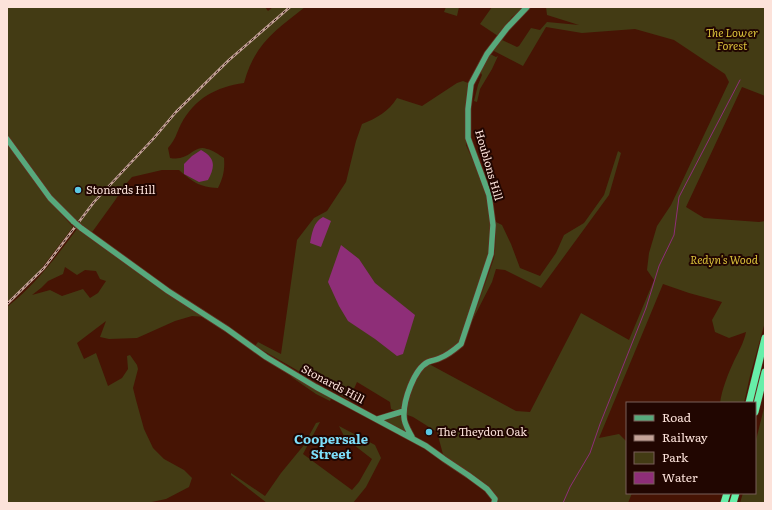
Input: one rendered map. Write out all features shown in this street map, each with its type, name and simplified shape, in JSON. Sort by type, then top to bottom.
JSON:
[{"type":"highway","points":[[749,402],[765,338]]},
{"type":"highway","points":[[756,408],[765,372]]},
{"type":"street","name":"Houblons Hill","points":[[412,437],[404,419],[404,411],[412,380],[420,368],[429,362],[450,354],[461,344],[491,254],[493,226],[489,195],[468,138],[468,109],[471,84],[487,54],[507,28],[527,7]]},
{"type":"street","name":"Stonards Hill","points":[[7,139],[50,198],[81,228],[168,291],[227,329],[266,357],[323,390],[412,437],[468,474],[487,489],[495,501]]},
{"type":"street","points":[[378,419],[404,411]]},
{"type":"green space","points":[[7,7],[265,7],[268,11],[273,7],[305,7],[284,23],[267,39],[254,58],[244,83],[224,87],[215,91],[207,95],[193,107],[181,124],[171,145],[168,148],[170,158],[182,158],[202,148],[211,150],[224,158],[223,174],[218,188],[201,185],[188,178],[179,170],[162,170],[132,177],[123,187],[90,235],[63,212],[7,136]]},
{"type":"green space","points":[[446,7],[459,7],[457,16],[444,12]]},
{"type":"green space","points":[[492,7],[525,7],[512,17],[498,36],[480,24]]},
{"type":"green space","points":[[546,7],[765,7],[765,96],[742,87],[686,207],[704,218],[759,222],[765,221],[765,322],[744,402],[720,402],[722,392],[743,343],[746,332],[729,338],[715,332],[712,320],[722,302],[663,284],[599,438],[619,434],[626,441],[626,494],[632,494],[628,503],[497,503],[495,494],[444,458],[437,432],[413,417],[391,409],[390,402],[357,382],[349,400],[255,346],[258,342],[281,354],[297,240],[314,218],[327,211],[346,182],[356,141],[362,124],[382,114],[397,98],[422,106],[457,83],[463,81],[468,83],[466,106],[466,145],[486,192],[493,222],[492,246],[460,343],[429,364],[516,411],[530,412],[581,313],[629,340],[654,280],[647,270],[649,253],[657,226],[671,205],[729,82],[725,74],[674,40],[635,29],[582,33],[546,27],[523,66],[492,50],[500,39],[517,47],[519,46],[531,28],[540,30],[547,22],[579,25],[547,15]]},
{"type":"green space","points":[[490,54],[496,57],[498,56],[480,89],[477,102],[474,101],[482,75],[480,71]]},
{"type":"green space","points":[[7,142],[44,195],[73,227],[38,273],[7,302]]},
{"type":"green space","points":[[618,151],[621,153],[609,195],[541,288],[505,270],[496,269],[492,282],[472,321],[494,258],[496,222],[502,225],[520,268],[540,276],[556,253],[564,235],[584,223],[604,195]]},
{"type":"green space","points":[[77,229],[136,271],[206,317],[192,316],[175,321],[137,338],[109,339],[100,337],[106,321],[77,343],[84,359],[96,353],[108,386],[122,378],[128,369],[127,356],[130,355],[137,365],[138,369],[133,388],[144,429],[153,448],[164,459],[184,470],[192,478],[189,487],[166,499],[147,503],[7,503],[7,307],[36,280]],"holes":[[[65,267],[77,275],[85,270],[96,271],[100,279],[106,281],[98,293],[90,298],[83,289],[62,296],[50,290],[32,295],[48,281],[63,274]]]},
{"type":"green space","points":[[290,376],[332,397],[330,401],[316,394]]},
{"type":"green space","points":[[765,404],[765,503],[740,503],[743,494],[756,494],[756,440]]},
{"type":"green space","points":[[398,415],[402,418],[408,433],[382,419]]},
{"type":"green space","points":[[320,422],[303,454],[352,490],[359,482],[372,459],[345,438],[339,426],[375,445],[381,458],[366,487],[353,503],[267,503],[231,475],[231,473],[265,496],[281,473],[304,445],[316,423]]},
{"type":"water","points":[[201,150],[212,160],[213,167],[208,180],[199,182],[184,174],[184,164]]},
{"type":"water","points":[[323,217],[331,221],[321,247],[310,243],[315,225]]},
{"type":"water","points":[[341,245],[359,259],[375,283],[415,315],[403,354],[397,356],[348,321],[339,306],[328,282]]},
{"type":"waterway","points":[[563,503],[570,487],[590,453],[646,308],[659,266],[674,235],[679,197],[740,80]]},
{"type":"railway","points":[[7,304],[44,268],[94,202],[154,138],[176,112],[229,60],[290,7]]},
{"type":"place","name":"Stonards Hill","points":[[78,190]]},
{"type":"place","name":"The Theydon Oak","points":[[429,432]]},
{"type":"district","name":"Coopersale Street","points":[[331,446]]},
{"type":"park label","name":"The Lower Forest","points":[[732,39]]},
{"type":"park label","name":"Redyn's Wood","points":[[724,260]]}]
